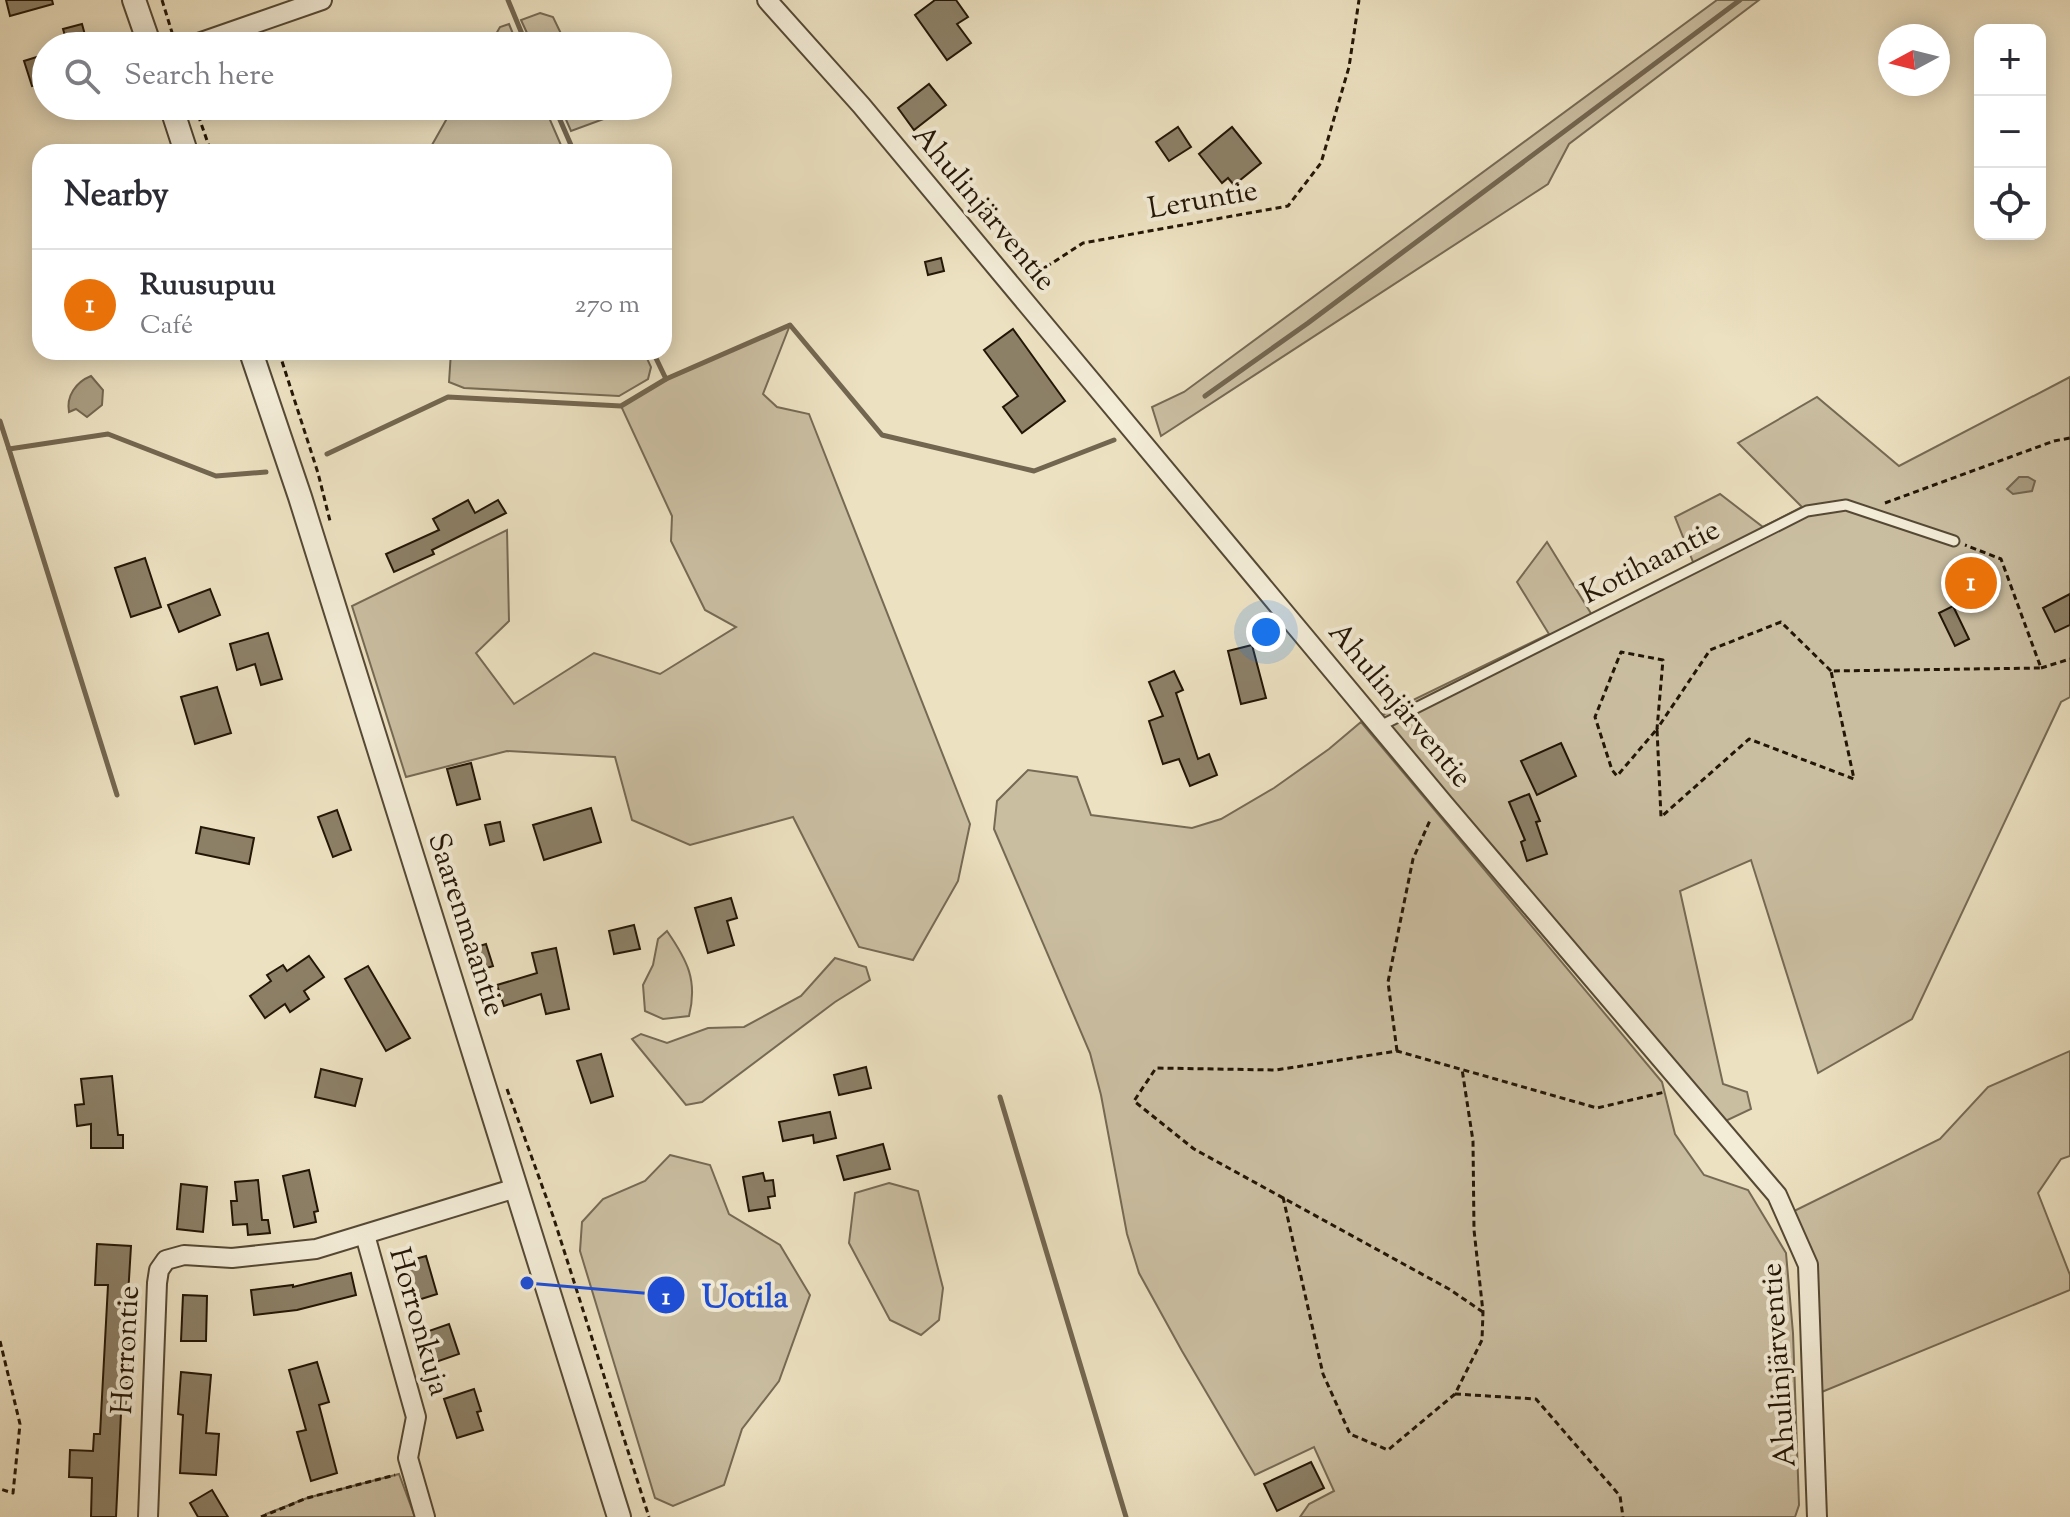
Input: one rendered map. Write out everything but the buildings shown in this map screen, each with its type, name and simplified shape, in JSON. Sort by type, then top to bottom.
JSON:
[{"type":"street","points":[[134,0],[145,32]]},
{"type":"street","points":[[230,32],[322,0]]},
{"type":"street","name":"Ahulinjärventie","points":[[767,0],[861,105],[1444,804],[1777,1195],[1808,1265],[1817,1517]]},
{"type":"street","points":[[176,120],[183,144]]},
{"type":"street","name":"Saarenmaantie","points":[[254,360],[304,509],[619,1517]]},
{"type":"street","name":"Horrontie","points":[[148,1517],[157,1283],[159,1270],[166,1260],[184,1255],[232,1258],[316,1249],[516,1188]]},
{"type":"street","name":"Horronkuja","points":[[365,1235],[416,1417],[408,1458],[425,1517]]},
{"type":"lane","name":"Kotihaantie","points":[[1380,726],[1807,511],[1846,505],[1954,541]]},
{"type":"path","points":[[162,0],[172,32]]},
{"type":"path","name":"Leruntie","points":[[1013,288],[1083,243],[1288,206],[1321,163],[1349,67],[1359,0]]},
{"type":"path","points":[[200,120],[208,144]]},
{"type":"path","points":[[282,360],[326,502]]},
{"type":"path","points":[[1865,511],[2054,441],[2070,438]]},
{"type":"path","points":[[1954,541],[2001,559],[2041,668]]},
{"type":"path","points":[[1831,671],[1781,622],[1710,650],[1657,729],[1617,776],[1612,770],[1595,717],[1621,652],[1663,660],[1657,729],[1661,817],[1749,739],[1854,779],[1831,671]]},
{"type":"path","points":[[1831,671],[2041,668],[2070,659]]},
{"type":"path","points":[[1397,1051],[1388,982],[1413,859],[1428,821],[1444,804]]},
{"type":"path","points":[[1483,1312],[1449,1289],[1194,1149],[1134,1101],[1156,1068],[1276,1070],[1397,1051],[1597,1108],[1685,1088]]},
{"type":"path","points":[[1282,1196],[1323,1374],[1350,1434],[1388,1450],[1455,1394],[1482,1340],[1483,1312],[1474,1230],[1473,1141],[1462,1069]]},
{"type":"path","points":[[0,1341],[20,1424],[13,1493],[0,1489]]},
{"type":"path","points":[[1455,1394],[1536,1399],[1620,1496],[1623,1517]]},
{"type":"path","points":[[261,1517],[307,1498],[399,1474],[411,1474]]},
{"type":"shaded area","points":[[1717,0],[1759,0],[1569,144],[1548,184],[1161,436],[1152,407],[1184,392]]},
{"type":"shaded area","points":[[540,13],[553,17],[560,32],[527,32],[521,20]]},
{"type":"shaded area","points":[[509,24],[512,32],[497,32],[500,27]]},
{"type":"shaded area","points":[[446,120],[550,120],[561,144],[433,144]]},
{"type":"shaded area","points":[[566,120],[601,120],[571,131]]},
{"type":"shaded area","points":[[790,325],[763,394],[777,407],[809,414],[970,824],[958,881],[913,960],[859,947],[793,817],[690,845],[632,820],[615,757],[507,751],[406,777],[352,606],[507,530],[509,621],[476,653],[514,704],[594,653],[660,674],[736,627],[705,610],[671,541],[672,516],[621,406],[666,379]]},
{"type":"shaded area","points":[[450,360],[648,360],[651,367],[648,379],[619,396],[464,388],[449,382]]},
{"type":"shaded area","points":[[91,376],[103,390],[102,405],[87,417],[76,409],[69,412],[73,390]]},
{"type":"shaded area","points":[[2070,377],[2070,697],[2061,702],[1912,1019],[1818,1073],[1751,860],[1680,891],[1723,1084],[1747,1092],[1751,1109],[1717,1125],[1380,716],[1549,634],[1517,582],[1547,542],[1592,615],[1695,567],[1675,517],[1720,494],[1763,527],[1802,507],[1738,443],[1817,397],[1899,466]]},
{"type":"shaded area","points":[[2019,477],[2035,481],[2032,491],[2013,494],[2007,489]]},
{"type":"shaded area","points":[[1361,722],[1662,1082],[1675,1134],[1704,1175],[1748,1190],[1786,1253],[1793,1333],[1799,1505],[1795,1517],[1300,1517],[1309,1504],[1334,1491],[1314,1447],[1255,1475],[1139,1273],[1127,1234],[1090,1053],[994,829],[997,801],[1028,770],[1077,777],[1091,815],[1192,828],[1221,819],[1274,788]]},
{"type":"shaded area","points":[[667,931],[685,961],[692,992],[689,1016],[663,1019],[645,1011],[643,985],[653,965],[658,939]]},
{"type":"shaded area","points":[[835,958],[866,967],[870,980],[835,1002],[702,1102],[686,1105],[632,1039],[641,1034],[667,1043],[708,1028],[744,1027],[801,996]]},
{"type":"shaded area","points":[[2070,1051],[2070,1156],[2061,1159],[2038,1193],[2070,1275],[2070,1290],[1812,1396],[1808,1265],[1786,1215],[1940,1139],[1988,1087]]},
{"type":"shaded area","points":[[670,1155],[710,1165],[729,1214],[780,1245],[810,1295],[779,1381],[742,1429],[724,1485],[673,1506],[655,1498],[580,1251],[582,1222],[603,1199],[645,1181]]},
{"type":"shaded area","points":[[889,1183],[918,1191],[943,1288],[939,1320],[921,1335],[890,1320],[849,1243],[855,1193]]},
{"type":"shaded area","points":[[399,1474],[415,1517],[266,1517],[266,1514],[307,1498]]},
{"type":"waterway","points":[[508,0],[521,32]]},
{"type":"waterway","points":[[1205,396],[1308,323],[1740,0]]},
{"type":"waterway","points":[[560,120],[571,144]]},
{"type":"waterway","points":[[657,360],[666,379],[790,325],[882,435],[1034,471],[1114,440]]},
{"type":"waterway","points":[[327,454],[448,397],[621,406],[666,379]]},
{"type":"waterway","points":[[0,421],[9,449],[108,434],[216,476],[266,472]]},
{"type":"waterway","points":[[9,449],[117,795]]},
{"type":"waterway","points":[[1000,1097],[1126,1517]]},
{"type":"place","name":"Ruusupuu","points":[[1971,583]]},
{"type":"place","name":"Uotila","points":[[527,1283]]}]
